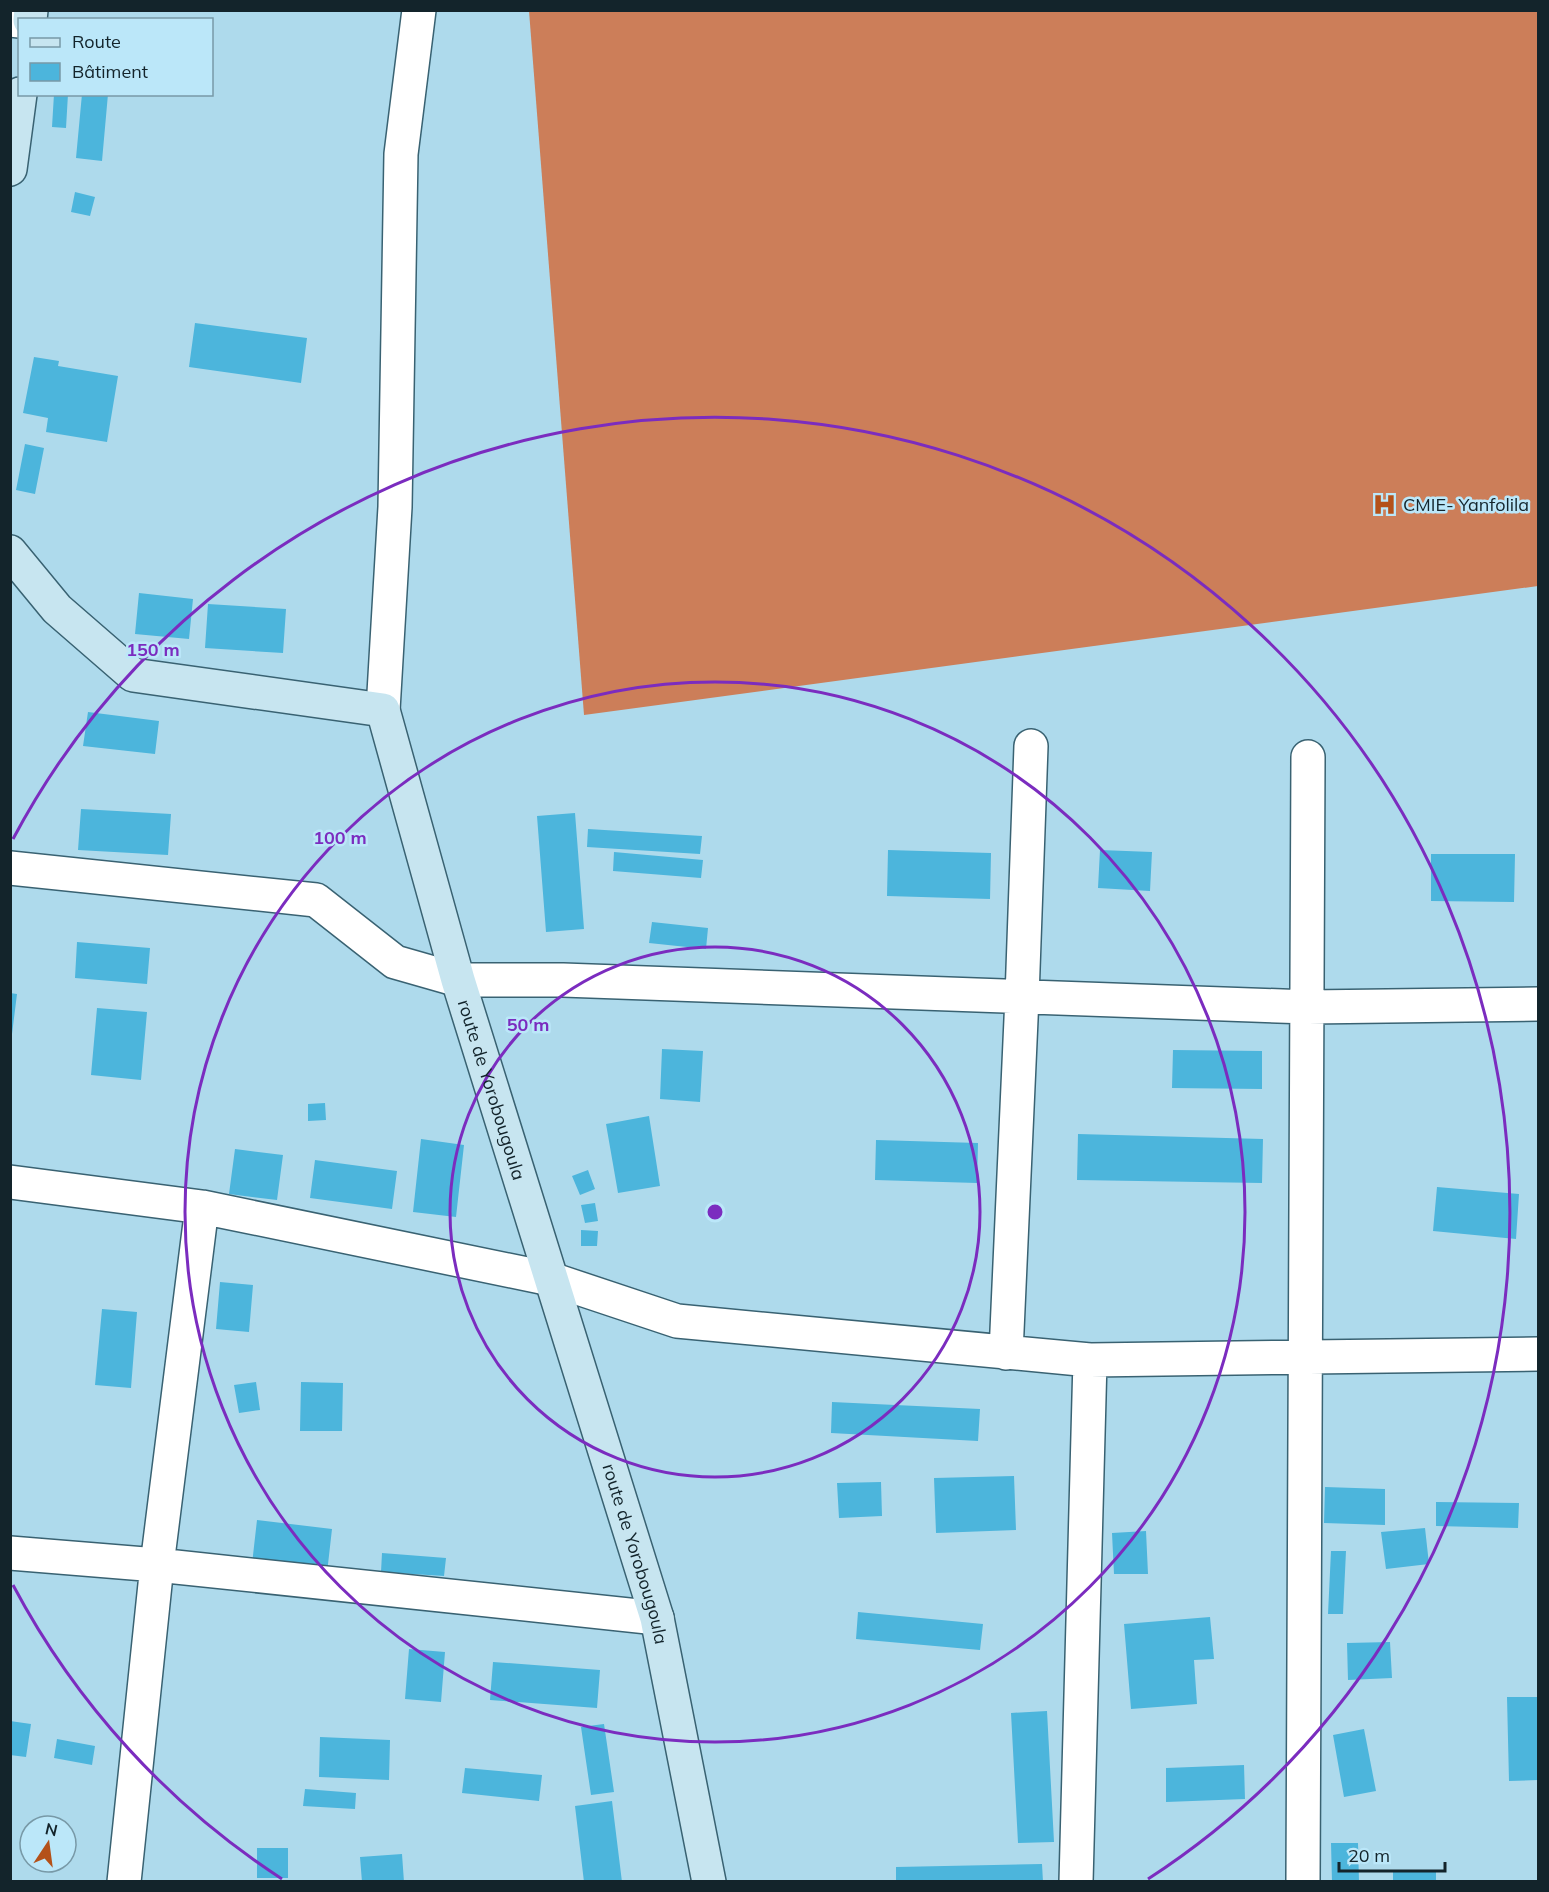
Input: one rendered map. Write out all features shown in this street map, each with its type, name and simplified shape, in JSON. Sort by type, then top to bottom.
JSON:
[{"type":"main road","points":[[10,169],[20,96]]},
{"type":"main road","points":[[10,552],[57,609],[133,675],[383,710]]},
{"type":"main road","name":"route de Yorobougoula","points":[[383,710],[458,980],[657,1618],[709,1881]]},
{"type":"street","points":[[383,710],[395,507],[401,154],[419,10]]},
{"type":"street","points":[[1006,1353],[1031,746]]},
{"type":"street","points":[[1303,1881],[1308,757]]},
{"type":"street","points":[[10,868],[316,900],[395,962],[458,980],[563,980],[1308,1007],[1539,1005]]},
{"type":"street","points":[[10,1182],[202,1207],[550,1279],[677,1321],[1090,1360],[1539,1353]]},
{"type":"street","points":[[124,1881],[157,1566],[202,1207]]},
{"type":"street","points":[[1076,1881],[1090,1360]]},
{"type":"street","points":[[10,1553],[657,1618]]},
{"type":"shaded area","points":[[529,11],[1538,11],[1538,586],[584,715]]},
{"type":"building","points":[[54,96],[68,96],[66,128],[52,127]]},
{"type":"building","points":[[82,96],[108,96],[102,161],[76,158]]},
{"type":"building","points":[[75,192],[95,197],[90,216],[71,212]]},
{"type":"building","points":[[195,323],[307,338],[301,383],[189,367]]},
{"type":"building","points":[[34,357],[59,361],[58,366],[118,376],[107,442],[46,432],[48,418],[23,413]]},
{"type":"building","points":[[25,444],[44,448],[35,494],[16,490]]},
{"type":"building","points":[[139,593],[193,599],[189,639],[135,634]]},
{"type":"building","points":[[208,604],[286,609],[283,653],[205,648]]},
{"type":"building","points":[[88,712],[159,721],[155,754],[83,746]]},
{"type":"building","points":[[81,809],[171,814],[168,855],[78,850]]},
{"type":"building","points":[[575,813],[584,929],[546,932],[537,816]]},
{"type":"building","points":[[588,829],[702,836],[700,854],[587,847]]},
{"type":"building","points":[[888,850],[991,853],[990,899],[887,896]]},
{"type":"building","points":[[1100,850],[1152,852],[1150,891],[1098,888]]},
{"type":"building","points":[[614,852],[703,860],[701,878],[613,871]]},
{"type":"building","points":[[1431,854],[1515,854],[1514,902],[1431,901]]},
{"type":"building","points":[[652,922],[708,928],[706,949],[649,943]]},
{"type":"building","points":[[77,942],[150,948],[147,984],[75,978]]},
{"type":"building","points":[[10,993],[17,994],[12,1034],[10,1034]]},
{"type":"building","points":[[97,1008],[147,1012],[141,1080],[91,1075]]},
{"type":"building","points":[[662,1049],[703,1051],[700,1102],[660,1099]]},
{"type":"building","points":[[1173,1050],[1262,1051],[1262,1089],[1172,1088]]},
{"type":"building","points":[[325,1103],[326,1120],[308,1121],[308,1104]]},
{"type":"building","points":[[649,1116],[660,1186],[618,1193],[606,1124]]},
{"type":"building","points":[[1078,1134],[1263,1139],[1262,1183],[1077,1180]]},
{"type":"building","points":[[421,1139],[464,1145],[456,1217],[413,1212]]},
{"type":"building","points":[[876,1140],[978,1143],[977,1183],[875,1180]]},
{"type":"building","points":[[235,1149],[283,1155],[277,1200],[229,1194]]},
{"type":"building","points":[[315,1160],[397,1171],[392,1209],[310,1198]]},
{"type":"building","points":[[588,1170],[595,1189],[580,1195],[572,1176]]},
{"type":"building","points":[[1437,1187],[1519,1194],[1516,1239],[1433,1231]]},
{"type":"building","points":[[595,1203],[598,1221],[585,1223],[581,1205]]},
{"type":"building","points":[[581,1230],[598,1231],[597,1246],[581,1246]]},
{"type":"building","points":[[220,1282],[253,1285],[249,1332],[216,1329]]},
{"type":"building","points":[[102,1309],[137,1312],[131,1388],[95,1385]]},
{"type":"building","points":[[256,1382],[260,1410],[239,1413],[234,1385]]},
{"type":"building","points":[[301,1382],[343,1383],[342,1431],[300,1431]]},
{"type":"building","points":[[832,1402],[980,1409],[978,1441],[831,1433]]},
{"type":"building","points":[[1014,1476],[1016,1530],[936,1533],[934,1478]]},
{"type":"building","points":[[881,1482],[882,1516],[839,1518],[837,1483]]},
{"type":"building","points":[[1325,1487],[1385,1489],[1385,1525],[1324,1523]]},
{"type":"building","points":[[1436,1502],[1519,1503],[1518,1528],[1436,1526]]},
{"type":"building","points":[[257,1520],[332,1529],[327,1573],[252,1564]]},
{"type":"building","points":[[1425,1528],[1429,1564],[1386,1569],[1381,1532]]},
{"type":"building","points":[[1146,1531],[1148,1574],[1114,1574],[1112,1533]]},
{"type":"building","points":[[1331,1551],[1346,1551],[1343,1614],[1328,1614]]},
{"type":"building","points":[[382,1553],[446,1558],[444,1576],[381,1572]]},
{"type":"building","points":[[858,1612],[983,1624],[980,1650],[856,1639]]},
{"type":"building","points":[[1210,1617],[1214,1659],[1194,1660],[1197,1704],[1131,1709],[1124,1624]]},
{"type":"building","points":[[1390,1642],[1392,1678],[1348,1680],[1347,1643]]},
{"type":"building","points":[[409,1649],[445,1652],[441,1702],[405,1699]]},
{"type":"building","points":[[493,1662],[600,1670],[597,1708],[490,1700]]},
{"type":"building","points":[[1507,1697],[1538,1697],[1538,1780],[1509,1781]]},
{"type":"building","points":[[1047,1711],[1054,1842],[1018,1843],[1011,1713]]},
{"type":"building","points":[[10,1721],[31,1724],[26,1757],[10,1755]]},
{"type":"building","points":[[604,1724],[614,1792],[591,1795],[581,1727]]},
{"type":"building","points":[[1364,1729],[1376,1791],[1344,1797],[1333,1735]]},
{"type":"building","points":[[320,1737],[390,1740],[389,1780],[319,1777]]},
{"type":"building","points":[[57,1739],[95,1746],[92,1765],[54,1758]]},
{"type":"building","points":[[1244,1765],[1245,1799],[1166,1802],[1166,1768]]},
{"type":"building","points":[[465,1768],[542,1775],[539,1801],[462,1793]]},
{"type":"building","points":[[305,1789],[356,1793],[355,1809],[303,1806]]},
{"type":"building","points":[[612,1801],[622,1882],[584,1882],[575,1806]]},
{"type":"building","points":[[1331,1843],[1358,1843],[1359,1882],[1332,1882]]},
{"type":"building","points":[[257,1848],[288,1848],[288,1878],[257,1878]]},
{"type":"building","points":[[402,1854],[404,1882],[362,1882],[360,1857]]},
{"type":"building","points":[[1042,1864],[1043,1882],[896,1882],[896,1867]]},
{"type":"building","points":[[1393,1872],[1436,1872],[1436,1882],[1393,1882]]},
{"type":"place","name":"CMIE- Yanfolila","points":[[1385,504]]}]
